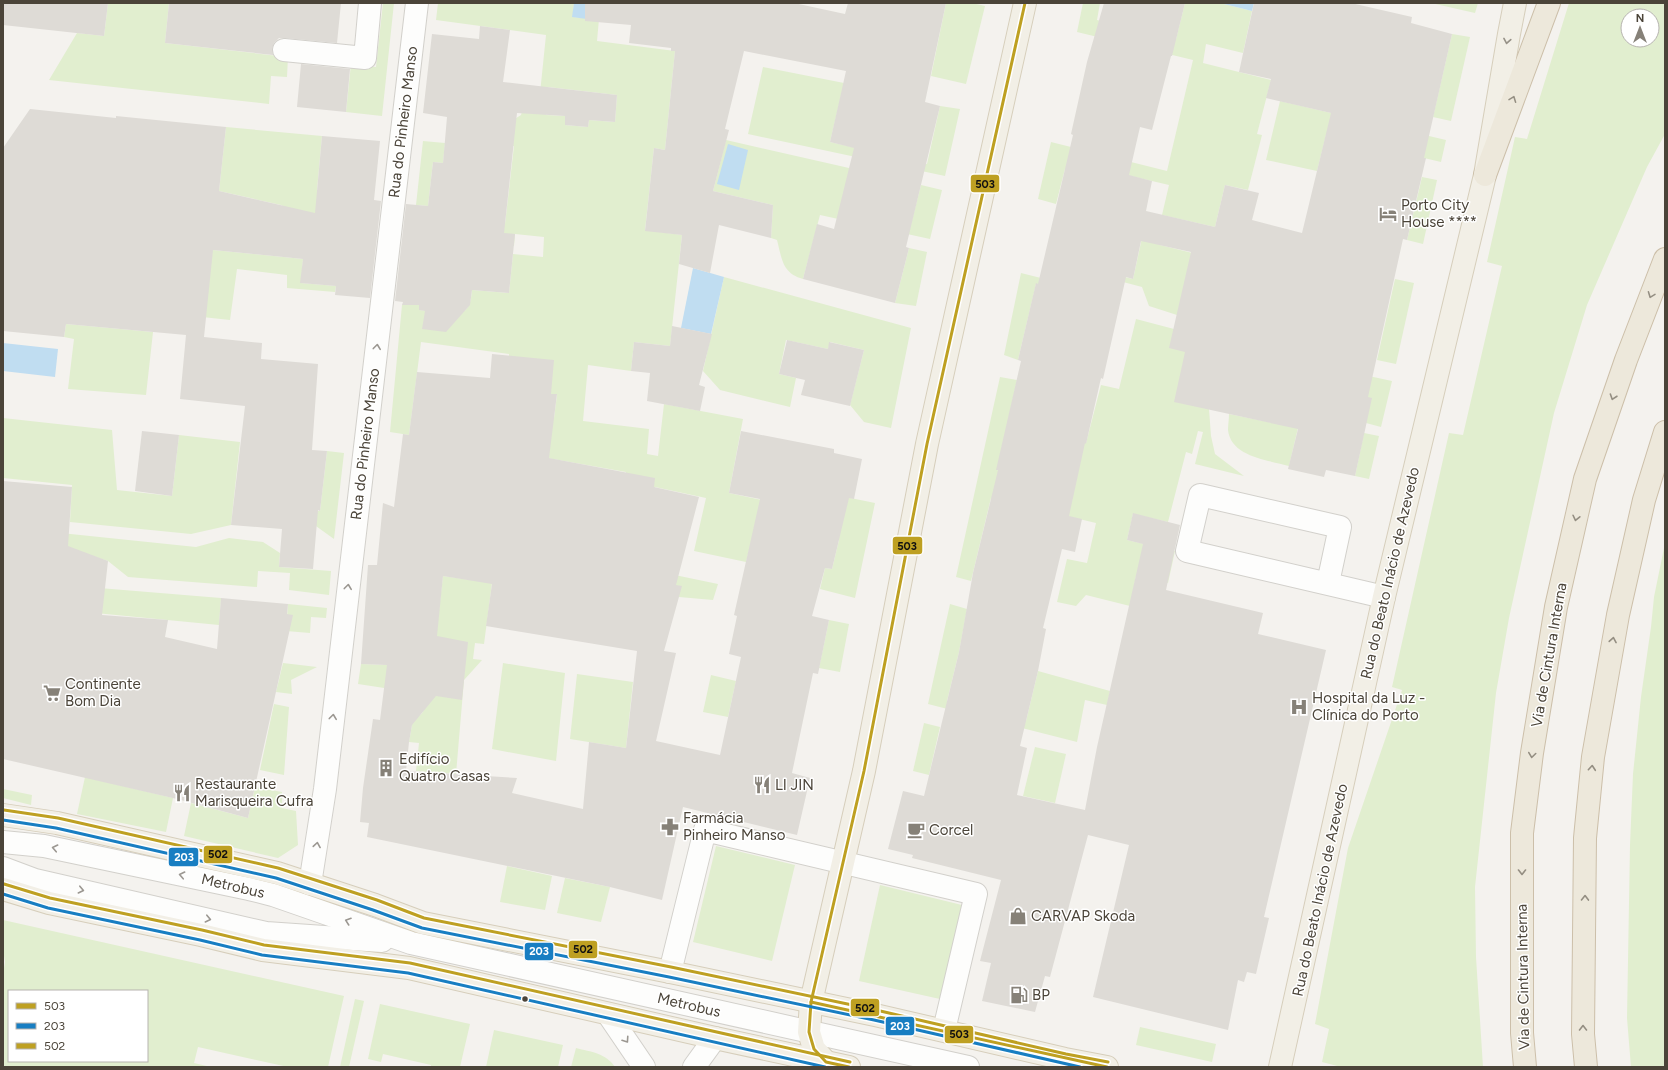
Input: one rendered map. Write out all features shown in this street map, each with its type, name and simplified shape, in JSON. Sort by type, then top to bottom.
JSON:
[{"type":"highway","points":[[1485,175],[1549,3]]},
{"type":"highway","name":"Via de Cintura Interna","points":[[1525,1067],[1522,1033],[1522,833],[1532,753],[1556,607],[1585,480],[1626,360],[1665,259]]},
{"type":"highway","points":[[1586,1067],[1583,1034],[1585,838],[1593,757],[1618,615],[1644,500],[1665,432]]},
{"type":"main road","points":[[826,1062],[814,1049],[810,1032],[811,1002],[864,771],[899,585],[947,352],[1025,3]]},
{"type":"main road","name":"Rua do Beato Inácio de Azevedo","points":[[1280,1067],[1384,597],[1485,175],[1515,3]]},
{"type":"main road","points":[[3,815],[65,824],[277,873],[375,905],[423,923],[670,972],[944,1030],[1065,1059],[1107,1067]]},
{"type":"main road","points":[[3,889],[49,903],[201,935],[263,950],[409,968],[849,1067]]},
{"type":"street","points":[[284,50],[365,58],[370,3]]},
{"type":"street","name":"Rua do Pinheiro Manso","points":[[310,884],[325,789],[417,3]]},
{"type":"street","points":[[1328,583],[1340,527],[1200,495],[1187,551],[1384,597]]},
{"type":"street","points":[[670,972],[705,830],[976,894],[944,1030]]},
{"type":"street","name":"Metrobus","points":[[3,842],[44,846],[267,893],[411,943],[968,1067]]},
{"type":"street","name":"Metrobus","points":[[3,868],[36,880],[266,933],[411,943]]},
{"type":"street","points":[[608,1014],[644,1067]]},
{"type":"street","points":[[694,1067],[715,1038]]},
{"type":"green space","points":[[108,3],[169,3],[165,43],[288,57],[287,77],[271,76],[269,104],[49,80],[77,33],[104,36]]},
{"type":"green space","points":[[383,3],[394,3],[382,116],[346,112],[351,64],[376,67]]},
{"type":"green space","points":[[438,3],[574,3],[573,17],[599,19],[597,41],[675,51],[665,150],[654,148],[645,230],[682,235],[670,346],[634,342],[631,371],[588,365],[583,421],[649,429],[647,454],[658,456],[664,404],[743,419],[729,493],[762,500],[761,505],[814,515],[816,504],[833,507],[836,495],[875,503],[855,598],[820,589],[825,568],[832,569],[839,540],[756,522],[746,562],[694,551],[706,498],[655,487],[646,569],[718,584],[713,600],[679,597],[644,589],[641,608],[609,602],[615,559],[610,558],[616,516],[621,516],[626,472],[463,443],[466,408],[504,412],[508,382],[509,354],[421,342],[409,435],[390,432],[402,305],[419,305],[419,310],[458,314],[462,313],[469,305],[472,290],[509,293],[513,254],[543,257],[544,237],[515,234],[514,246],[479,242],[480,230],[500,232],[505,224],[514,146],[497,144],[499,129],[521,115],[525,101],[539,103],[546,35],[436,20]],"holes":[[[548,87],[617,95],[615,122],[589,120],[588,127],[565,125],[565,116],[546,115]],[[534,391],[557,395],[554,418],[531,416]]]},
{"type":"green space","points":[[946,3],[972,3],[985,6],[966,84],[931,76]]},
{"type":"green space","points":[[1083,3],[1100,3],[1097,20],[1176,39],[1185,3],[1220,3],[1252,11],[1243,53],[1206,44],[1203,63],[1271,80],[1257,134],[1262,135],[1248,190],[1225,185],[1215,227],[1162,215],[1169,185],[1088,166],[1086,174],[1065,169],[1056,204],[1038,199],[1051,142],[1167,171],[1193,60],[1077,32]]},
{"type":"green space","points":[[1431,3],[1478,3],[1475,13]]},
{"type":"green space","points":[[1569,3],[1665,3],[1665,134],[1647,167],[1587,305],[1554,413],[1509,618],[1496,693],[1475,887],[1476,957],[1483,1067],[1341,1067],[1322,1062],[1329,1029],[1315,1024],[1348,848],[1402,690],[1392,687],[1449,433],[1463,435],[1502,266],[1487,262],[1515,137],[1527,139]]},
{"type":"green space","points":[[1452,34],[1470,37],[1451,121],[1433,117]]},
{"type":"green space","points":[[763,67],[844,83],[830,142],[927,164],[940,106],[960,109],[945,176],[748,134]]},
{"type":"green space","points":[[1280,101],[1446,140],[1441,162],[1326,135],[1317,171],[1266,160]]},
{"type":"green space","points":[[226,127],[322,136],[317,190],[347,193],[371,221],[300,215],[281,205],[219,191]]},
{"type":"green space","points":[[726,140],[849,168],[910,228],[921,185],[942,190],[930,239],[820,215],[803,279],[796,276],[787,269],[784,264],[777,240],[771,238],[773,205],[713,191]]},
{"type":"green space","points":[[423,141],[445,143],[443,163],[433,162],[428,206],[416,205]]},
{"type":"green space","points":[[1422,177],[1437,180],[1423,244],[1407,240]]},
{"type":"green space","points":[[1145,224],[1160,245],[1217,259],[1177,315],[1149,306],[1142,287],[1074,269],[1075,265],[1133,279]]},
{"type":"green space","points":[[909,248],[927,252],[916,306],[895,303]]},
{"type":"green space","points":[[213,250],[303,259],[301,283],[336,286],[335,292],[287,288],[287,275],[237,269],[230,320],[165,313]]},
{"type":"green space","points":[[1021,273],[1041,278],[1040,284],[1036,284],[1018,360],[1004,355]]},
{"type":"green space","points":[[724,277],[911,328],[891,428],[864,422],[850,405],[864,350],[830,342],[828,349],[786,340],[779,374],[796,378],[790,407],[720,390],[703,371]]},
{"type":"green space","points":[[1395,279],[1414,283],[1396,364],[1377,360]]},
{"type":"green space","points":[[1136,319],[1174,329],[1220,360],[1209,409],[1211,436],[1215,454],[1244,476],[1195,464],[1203,432],[1198,431],[1192,454],[1186,452],[1168,522],[1133,514],[1127,540],[1175,551],[1168,583],[1136,576],[1130,606],[1086,595],[1076,606],[1057,602],[1067,559],[1087,563],[1096,523],[991,498],[971,581],[956,577],[1000,377],[1017,380],[997,470],[1074,489],[1061,438],[1086,443],[1101,385],[1119,389]]},
{"type":"green space","points":[[66,324],[153,332],[146,395],[68,389],[74,339],[64,337]]},
{"type":"green space","points":[[1257,352],[1392,381],[1381,427],[1366,423],[1363,396]]},
{"type":"green space","points":[[1229,414],[1298,428],[1289,466],[1252,456],[1243,452],[1236,446],[1231,439],[1228,430]]},
{"type":"green space","points":[[3,418],[112,430],[117,490],[172,496],[179,435],[240,442],[231,525],[191,534],[70,522],[72,485],[3,478]]},
{"type":"green space","points":[[1364,433],[1379,436],[1369,479],[1355,476]]},
{"type":"green space","points":[[327,451],[344,453],[334,539],[302,516],[271,505],[320,511]]},
{"type":"green space","points":[[3,527],[196,547],[229,538],[263,542],[280,553],[279,567],[331,571],[329,595],[289,590],[290,573],[258,571],[257,587],[128,577],[108,561]]},
{"type":"green space","points":[[1665,543],[1665,1067],[1631,1067],[1627,1018],[1630,845],[1633,774],[1654,597]]},
{"type":"green space","points":[[443,576],[492,583],[484,644],[475,643],[473,659],[482,660],[464,680],[456,774],[416,771],[419,743],[409,742],[413,719],[422,714],[425,705],[417,693],[358,684],[361,664],[417,666],[439,610]]},
{"type":"green space","points":[[87,587],[221,598],[219,625],[85,612]]},
{"type":"green space","points":[[288,604],[327,608],[326,618],[311,617],[310,633],[286,631]]},
{"type":"green space","points":[[950,604],[967,609],[959,652],[947,701],[1026,721],[1038,671],[1110,691],[1107,705],[1085,700],[1077,742],[928,704]]},
{"type":"green space","points":[[829,620],[849,624],[840,672],[819,668]]},
{"type":"green space","points":[[283,663],[317,667],[291,680],[292,694],[276,692]]},
{"type":"green space","points":[[503,663],[565,673],[556,761],[492,749]]},
{"type":"green space","points":[[577,674],[633,682],[626,748],[570,739]]},
{"type":"green space","points":[[711,675],[736,681],[728,717],[703,712]]},
{"type":"green space","points":[[274,704],[289,707],[284,775],[260,770]]},
{"type":"green space","points":[[924,723],[940,727],[929,775],[913,771]]},
{"type":"green space","points":[[1035,747],[1066,754],[1055,803],[1023,796]]},
{"type":"green space","points":[[85,777],[173,798],[166,832],[77,814]]},
{"type":"green space","points":[[255,787],[282,792],[282,808],[296,811],[298,845],[278,858],[184,836],[191,803],[248,818]]},
{"type":"green space","points":[[3,789],[32,795],[31,805],[3,798]]},
{"type":"green space","points":[[716,846],[795,865],[772,961],[693,942]]},
{"type":"green space","points":[[507,866],[552,876],[545,910],[500,902]]},
{"type":"green space","points":[[565,878],[610,887],[601,922],[557,913]]},
{"type":"green space","points":[[880,885],[962,905],[940,999],[859,981]]},
{"type":"green space","points":[[3,920],[344,996],[328,1067],[288,1067],[198,1047],[194,1063],[211,1067],[3,1067],[3,974],[5,962],[3,950]]},
{"type":"green space","points":[[355,999],[364,1001],[349,1067],[340,1067]]},
{"type":"green space","points":[[380,1004],[470,1024],[460,1067],[431,1067],[431,1065],[383,1054],[381,1062],[368,1059]]},
{"type":"green space","points":[[1140,1027],[1216,1044],[1212,1062],[1136,1045]]},
{"type":"green space","points":[[494,1030],[563,1045],[558,1067],[486,1067]]},
{"type":"green space","points":[[576,1048],[603,1056],[615,1067],[571,1067]]},
{"type":"water","points":[[574,3],[596,3],[594,20],[572,17]]},
{"type":"water","points":[[1220,3],[1254,3],[1252,11]]},
{"type":"water","points":[[728,144],[748,150],[739,190],[717,184]]},
{"type":"water","points":[[693,268],[724,277],[711,334],[681,328]]},
{"type":"water","points":[[3,343],[58,349],[55,377],[3,371]]},
{"type":"building","points":[[3,3],[108,3],[104,36],[3,25]]},
{"type":"building","points":[[169,3],[341,3],[337,43],[279,38],[274,43],[272,49],[273,55],[165,43]]},
{"type":"building","points":[[585,3],[794,3],[845,14],[848,3],[946,3],[925,102],[940,106],[906,247],[909,248],[895,303],[803,279],[817,224],[834,229],[854,148],[830,142],[846,71],[744,51],[725,129],[729,130],[713,191],[773,205],[771,238],[719,225],[710,273],[679,264],[682,235],[645,231],[654,148],[665,150],[675,51],[671,51],[671,48],[629,43],[631,25],[585,21]]},
{"type":"building","points":[[1104,3],[1185,3],[1152,130],[1140,127],[1129,175],[1152,181],[1146,211],[1215,227],[1225,185],[1259,193],[1252,220],[1302,233],[1331,113],[1266,98],[1271,79],[1239,72],[1254,3],[1351,3],[1412,17],[1411,23],[1452,34],[1424,158],[1426,158],[1407,240],[1403,239],[1368,397],[1372,398],[1355,476],[1326,470],[1324,477],[1288,469],[1298,429],[1174,402],[1185,352],[1169,348],[1191,252],[1141,241],[1133,279],[1126,277],[1103,379],[1101,378],[1086,444],[1085,443],[1069,516],[1082,519],[1075,552],[1062,549],[1043,628],[1046,629],[1038,671],[1020,746],[1027,748],[1017,795],[1085,810],[1097,747],[1143,544],[1127,540],[1133,513],[1180,525],[1166,590],[1263,613],[1258,634],[1326,650],[1264,917],[1269,918],[1256,974],[1247,972],[1244,982],[1238,980],[1228,1030],[1093,997],[1129,845],[1088,835],[1050,977],[1045,976],[1035,1012],[982,1001],[991,963],[980,961],[1001,880],[912,858],[913,855],[888,849],[903,791],[924,796],[959,652],[973,573],[998,470],[996,470],[1021,361],[1018,360],[1036,283],[1038,284],[1073,135],[1071,134],[1087,62]]},
{"type":"building","points":[[480,26],[510,30],[503,82],[617,95],[615,122],[589,120],[588,127],[565,125],[565,116],[517,113],[504,233],[515,234],[509,293],[472,290],[470,305],[446,332],[422,329],[425,311],[419,310],[419,305],[402,305],[403,302],[395,301],[406,204],[428,206],[433,162],[443,163],[447,117],[423,113],[432,34],[479,39]]},
{"type":"building","points":[[301,64],[350,69],[346,112],[297,107]]},
{"type":"building","points":[[30,109],[226,127],[219,191],[315,213],[322,136],[380,141],[374,200],[381,201],[370,298],[335,295],[336,286],[300,283],[303,259],[213,250],[204,337],[262,343],[261,359],[318,364],[312,450],[327,451],[320,511],[318,510],[313,569],[279,567],[282,529],[231,525],[245,406],[180,399],[186,335],[66,324],[64,337],[3,331],[3,148]]},
{"type":"building","points":[[672,326],[712,334],[699,385],[705,387],[700,411],[647,401],[650,373],[631,371],[634,342],[670,346]]},
{"type":"building","points":[[787,340],[828,349],[829,342],[864,350],[850,406],[801,395],[805,380],[779,374]]},
{"type":"building","points":[[492,354],[554,360],[551,394],[557,394],[549,458],[655,478],[654,487],[699,497],[676,585],[682,586],[664,651],[676,653],[656,741],[720,755],[741,657],[729,654],[737,616],[734,615],[760,499],[729,493],[741,431],[834,449],[834,453],[862,459],[854,499],[849,498],[832,569],[825,568],[812,616],[829,620],[818,674],[813,673],[792,773],[810,778],[797,835],[683,807],[662,900],[610,887],[367,837],[369,823],[360,822],[363,788],[373,719],[380,720],[387,665],[361,664],[368,565],[377,565],[383,503],[394,507],[403,434],[409,435],[417,372],[490,378]],"holes":[[[443,576],[492,584],[486,626],[637,651],[626,748],[589,742],[583,809],[512,793],[517,778],[406,771],[412,725],[436,696],[462,700],[468,642],[437,636]]]},
{"type":"building","points":[[142,431],[179,435],[172,496],[135,491]]},
{"type":"building","points":[[3,481],[72,487],[68,546],[108,561],[102,615],[168,620],[165,637],[217,649],[221,598],[288,604],[287,614],[293,615],[248,818],[177,799],[3,759]]},
{"type":"transit line","name":"503","points":[[849,1067],[826,1062],[814,1049],[809,1032],[811,1002],[864,771],[927,444],[1025,3]]},
{"type":"transit line","name":"502","points":[[4,810],[58,818],[278,868],[377,900],[424,918],[671,967],[876,1010],[1066,1054],[1108,1062]]},
{"type":"transit line","name":"203","points":[[3,820],[56,828],[276,878],[422,928],[669,977],[874,1020],[1080,1067]]},
{"type":"transit line","name":"502","points":[[4,884],[50,898],[202,930],[264,945],[410,963],[850,1062]]},
{"type":"transit line","name":"203","points":[[3,894],[48,908],[200,940],[262,955],[408,973],[825,1067]]},
{"type":"transit line","name":"503","points":[[811,1002],[1107,1067]]},
{"type":"place","name":"Porto City House ****","points":[[1388,214]]},
{"type":"place","name":"Continente Bom Dia","points":[[52,693]]},
{"type":"place","name":"Hospital da Luz - Clínica do Porto","points":[[1299,707]]},
{"type":"place","name":"Edifício Quatro Casas","points":[[386,768]]},
{"type":"place","name":"LI JIN","points":[[762,785]]},
{"type":"place","name":"Restaurante Marisqueira Cufra","points":[[182,793]]},
{"type":"place","name":"Farmácia Pinheiro Manso","points":[[670,827]]},
{"type":"place","name":"Corcel","points":[[916,830]]},
{"type":"place","name":"CARVAP Skoda","points":[[1018,916]]},
{"type":"place","name":"BP","points":[[1019,995]]}]
